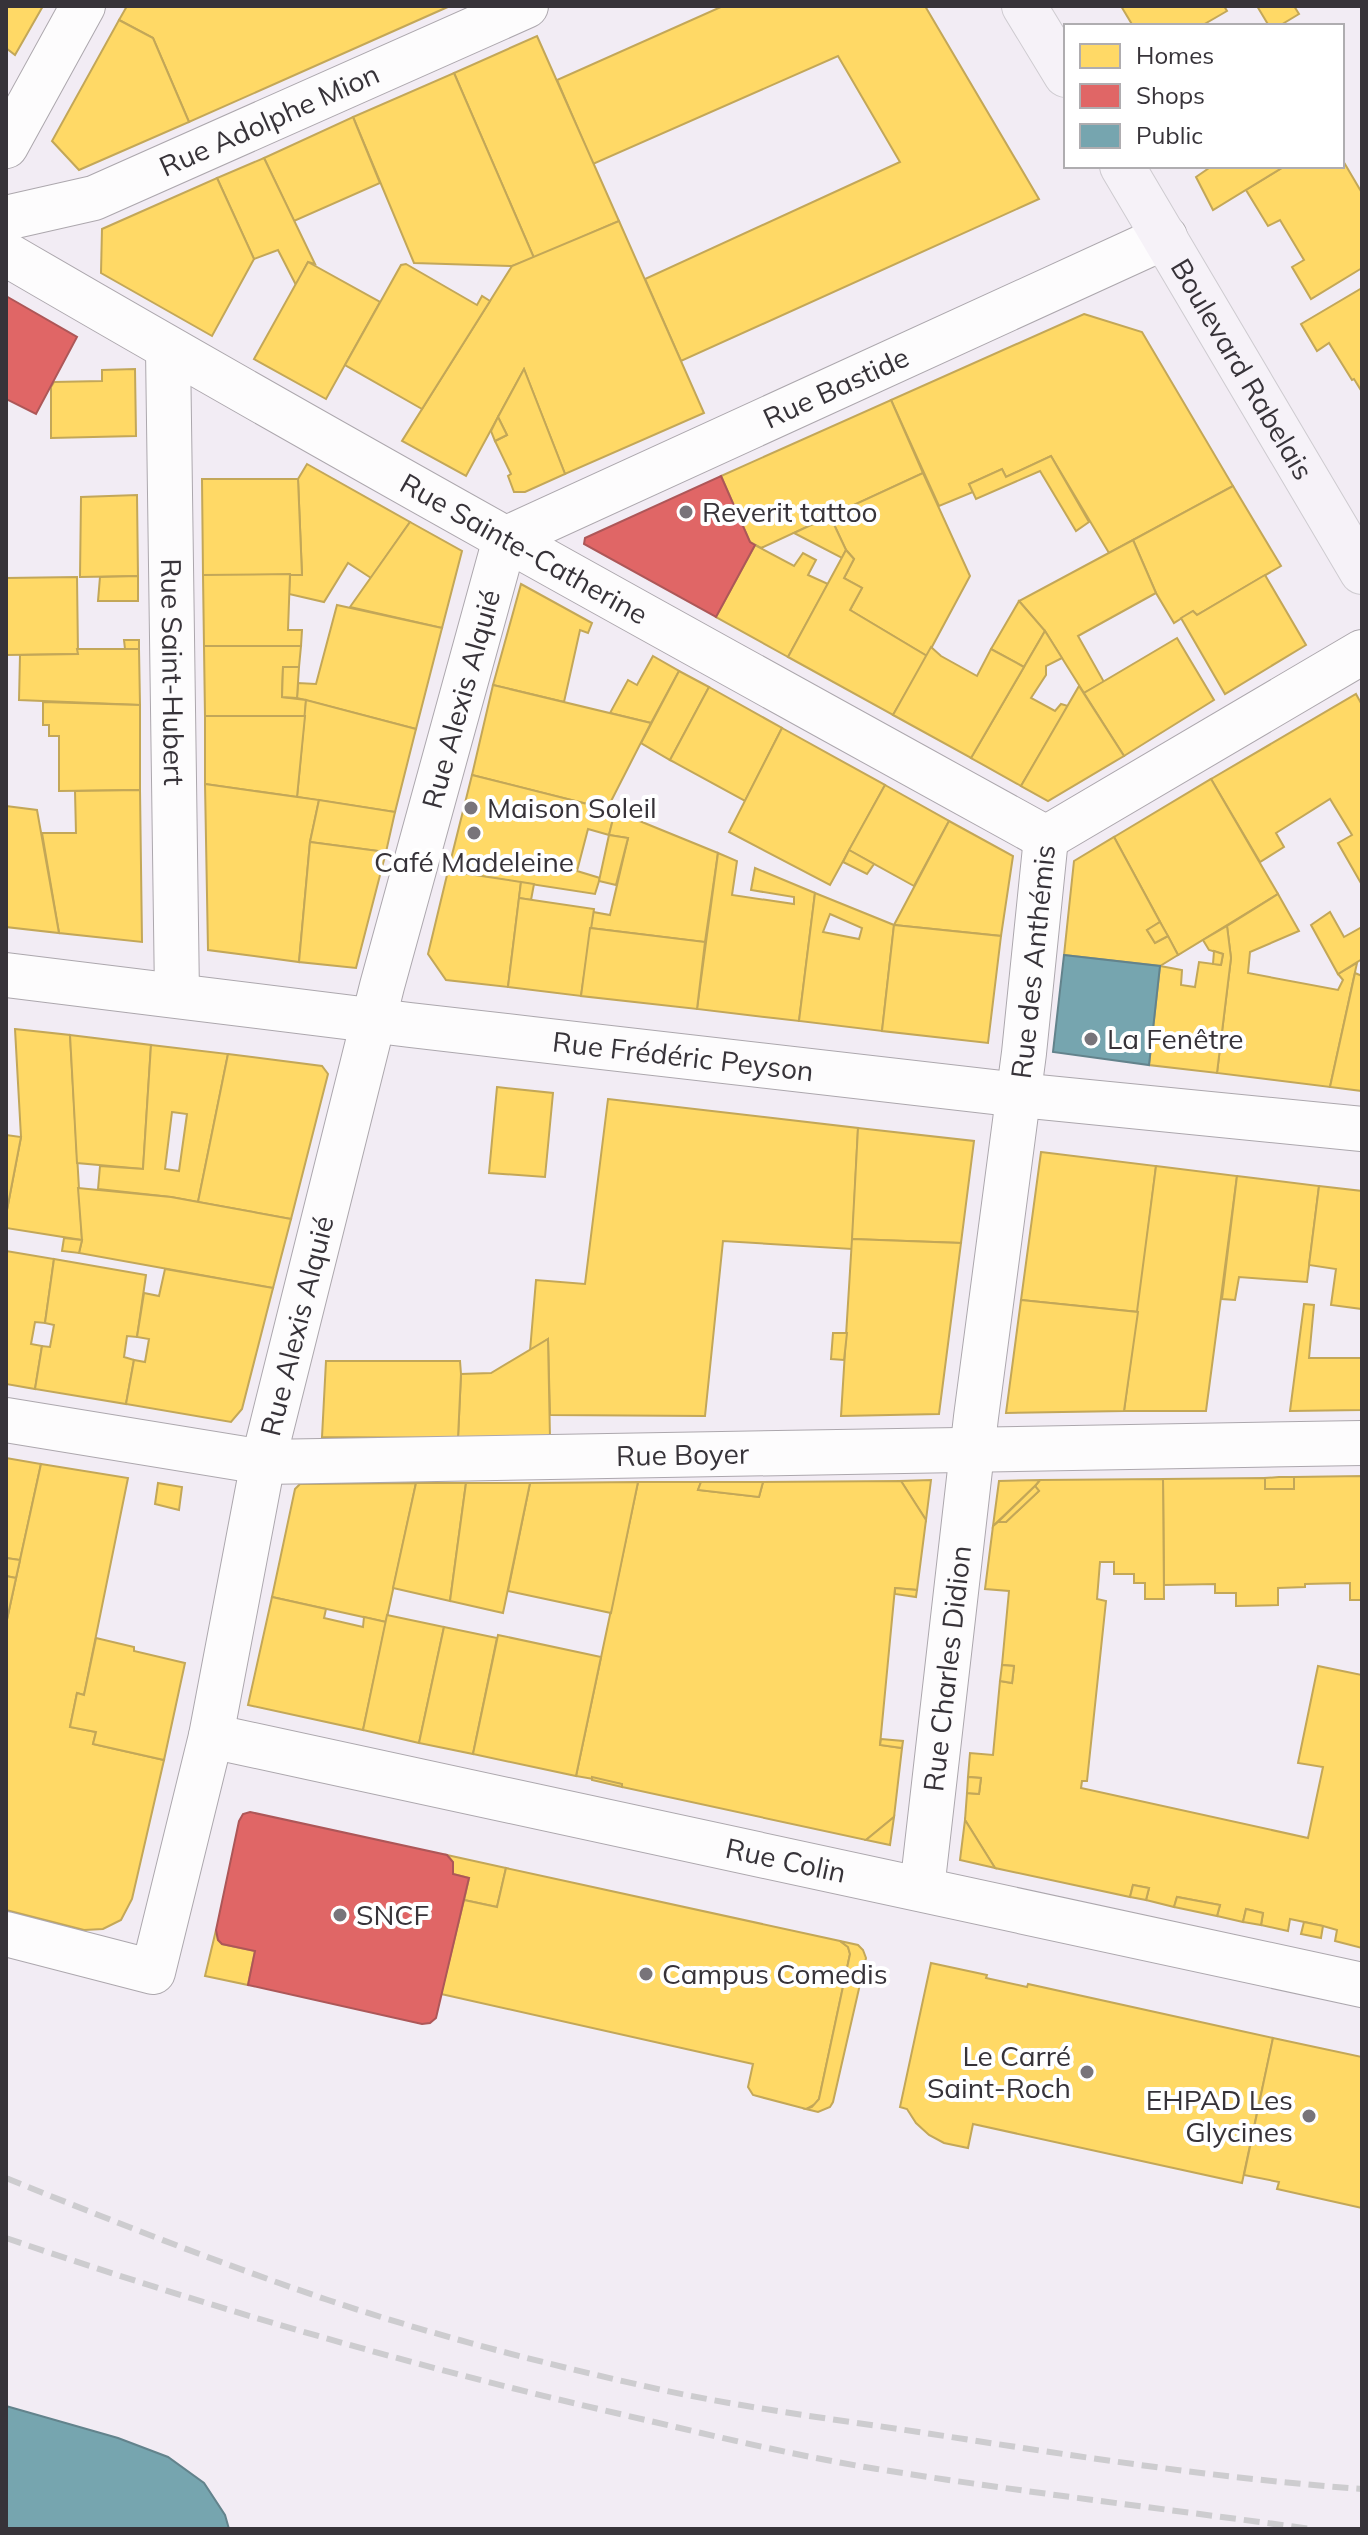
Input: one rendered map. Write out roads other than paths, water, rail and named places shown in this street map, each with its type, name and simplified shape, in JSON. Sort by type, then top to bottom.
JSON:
[{"type":"main road","points":[[1024,6],[1064,72]]},
{"type":"main road","name":"Boulevard Rabelais","points":[[1123,168],[1362,572]]},
{"type":"street","points":[[6,146],[18,96],[83,6]]},
{"type":"street","name":"Rue Adolphe Mion","points":[[6,218],[94,198],[526,6]]},
{"type":"street","name":"Rue Bastide","points":[[505,539],[1165,237]]},
{"type":"street","name":"Rue Sainte-Catherine","points":[[6,254],[168,350],[1046,838]]},
{"type":"street","name":"Rue Saint-Hubert","points":[[168,350],[177,995]]},
{"type":"street","name":"Rue Alexis Alquié","points":[[6,1934],[153,1972],[211,1736],[263,1462],[373,1021],[505,539]]},
{"type":"street","name":"Rue des Anthémis","points":[[972,1450],[1019,1095],[1046,838],[1362,652]]},
{"type":"street","name":"Rue Frédéric Peyson","points":[[6,975],[373,1021],[1019,1095],[1362,1129]]},
{"type":"street","name":"Rue Boyer","points":[[6,1420],[263,1462],[1362,1443]]},
{"type":"street","name":"Rue Charles Didion","points":[[922,1889],[972,1450]]},
{"type":"street","name":"Rue Colin","points":[[211,1736],[1362,1985]]},
{"type":"railway","points":[[6,2178],[166,2241],[370,2314],[539,2361],[667,2391],[738,2405],[1054,2453],[1207,2474],[1362,2489]]},
{"type":"railway","points":[[6,2238],[158,2288],[388,2355],[748,2444],[931,2477],[1311,2529]]},
{"type":"place","name":"Reverit tattoo","points":[[686,512]]},
{"type":"place","name":"Maison Soleil","points":[[471,808]]},
{"type":"place","name":"Café Madeleine","points":[[474,833]]},
{"type":"place","name":"La Fenêtre","points":[[1091,1039]]},
{"type":"place","name":"SNCF","points":[[340,1915]]},
{"type":"place","name":"Campus Comedis","points":[[646,1974]]},
{"type":"place","name":"Le Carré Saint-Roch","points":[[1087,2072]]},
{"type":"place","name":"EHPAD Les Glycines","points":[[1309,2116]]}]
